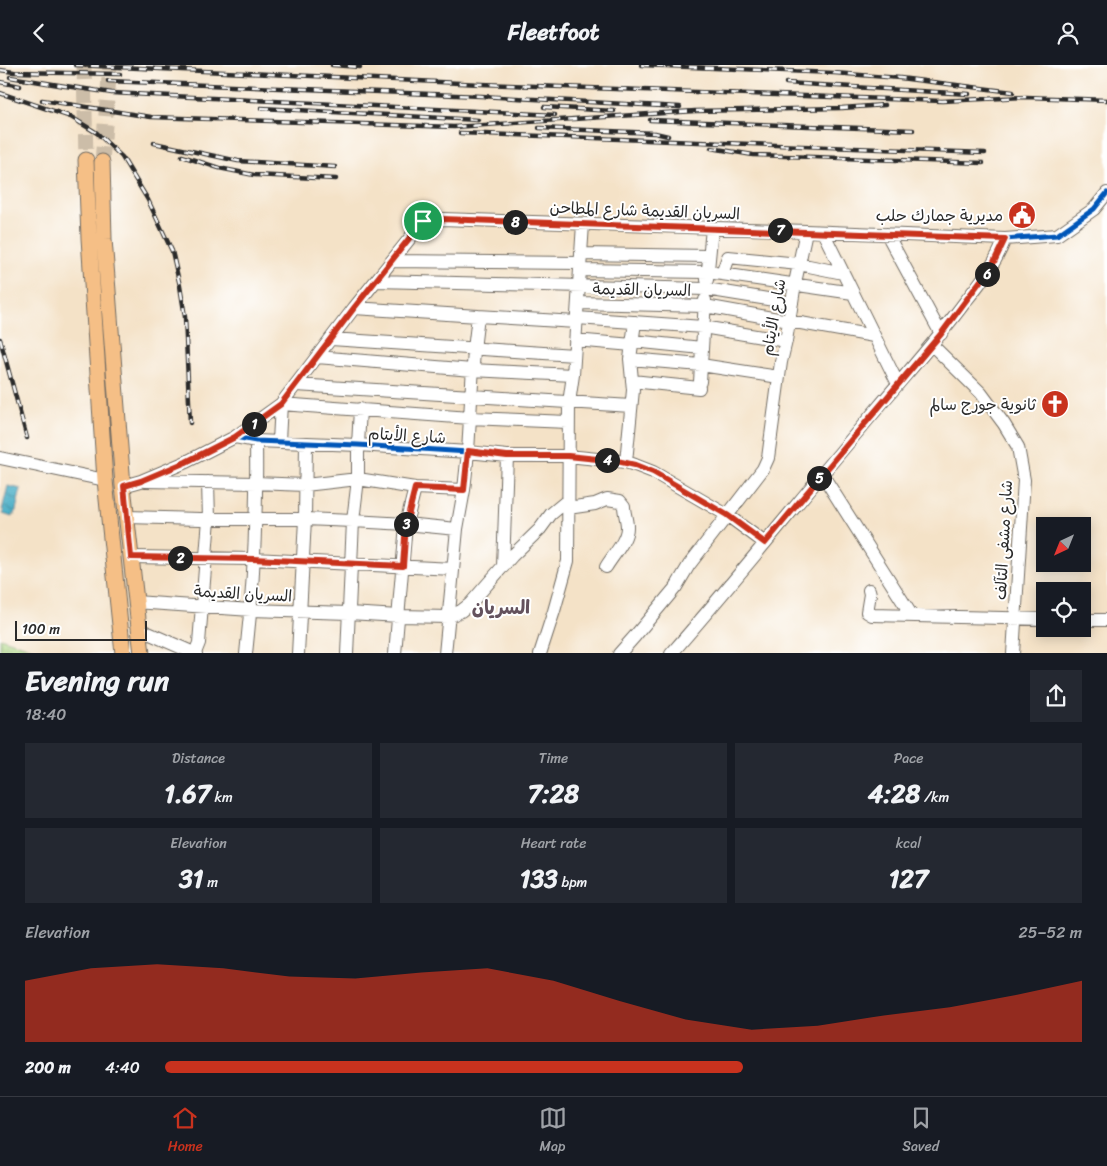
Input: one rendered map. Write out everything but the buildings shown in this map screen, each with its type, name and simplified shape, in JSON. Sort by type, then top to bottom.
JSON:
[{"type":"main road","points":[[86,160],[89,238],[105,480],[123,653]]},
{"type":"main road","points":[[102,162],[104,239],[124,486],[142,653]]},
{"type":"street","name":"السريان القديمة شارع المطاحن","points":[[124,486],[186,462],[235,437],[281,404],[423,221],[442,219],[1005,239],[1057,235],[1094,209],[1107,193]]},
{"type":"street","name":"السريان القديمة","points":[[540,653],[568,561],[568,421],[580,286],[583,224]]},
{"type":"street","name":"السريان القديمة","points":[[632,381],[700,385],[707,273],[712,228]]},
{"type":"street","name":"شارع الأيتام","points":[[619,653],[636,636],[676,587],[689,565],[763,469],[768,458],[778,377],[806,231]]},
{"type":"street","points":[[823,232],[898,384]]},
{"type":"street","points":[[887,234],[941,334]]},
{"type":"street","points":[[671,653],[941,334],[993,264],[1005,239]]},
{"type":"street","points":[[393,261],[581,262],[709,256]]},
{"type":"street","points":[[722,274],[728,257],[799,264],[843,273]]},
{"type":"street","points":[[581,262],[707,273]]},
{"type":"street","name":"السريان القديمة","points":[[707,273],[853,293]]},
{"type":"street","points":[[377,281],[580,286]]},
{"type":"street","name":"السريان القديمة","points":[[580,286],[706,289],[792,303]]},
{"type":"street","name":"السريان القديمة","points":[[578,303],[705,306],[874,336]]},
{"type":"street","points":[[354,308],[576,320]]},
{"type":"street","points":[[445,653],[457,529],[468,451],[472,370],[478,316]]},
{"type":"street","name":"السريان القديمة","points":[[576,320],[703,327],[786,341]]},
{"type":"street","name":"السريان القديمة","points":[[626,463],[632,381],[630,359],[634,322]]},
{"type":"street","points":[[331,339],[574,355]]},
{"type":"street","points":[[575,340],[702,349]]},
{"type":"street","name":"شارع مشفى التآلف","points":[[932,345],[981,393],[1018,447],[1024,480],[1013,653]]},
{"type":"street","points":[[317,357],[472,370],[573,375]]},
{"type":"street","points":[[630,359],[701,365],[778,377]]},
{"type":"street","points":[[296,385],[631,406]]},
{"type":"street","points":[[278,441],[281,404],[470,418],[568,421]]},
{"type":"street","points":[[347,653],[353,521],[358,479],[360,409]]},
{"type":"street","name":"شارع الأيتام","points":[[235,437],[256,441],[468,451],[507,456],[568,456],[626,463],[653,472],[727,515],[765,543]]},
{"type":"street","points":[[246,653],[251,610],[256,441]]},
{"type":"street","points":[[298,653],[305,519],[306,443]]},
{"type":"street","points":[[503,567],[507,456]]},
{"type":"street","points":[[0,458],[105,480]]},
{"type":"street","points":[[822,474],[912,616]]},
{"type":"street","points":[[141,481],[305,485],[358,479],[415,488],[464,490]]},
{"type":"street","points":[[139,629],[196,653],[200,643],[209,519],[208,482]]},
{"type":"street","points":[[396,653],[406,524],[415,488]]},
{"type":"street","points":[[448,617],[470,604],[540,529],[551,513],[568,504],[595,504],[607,499],[620,501],[624,506],[627,526],[625,537],[606,567]]},
{"type":"street","points":[[127,517],[255,520],[305,519],[406,524],[457,529]]},
{"type":"street","points":[[131,557],[253,559],[453,569]]},
{"type":"street","points":[[869,589],[867,613],[872,615],[1015,619]]},
{"type":"street","name":"السريان القديمة","points":[[135,602],[251,610],[448,617]]},
{"type":"street","name":"شارع مشفى التآلف","points":[[1015,619],[1036,619]]},
{"type":"street","points":[[1091,619],[1107,620]]},
{"type":"green space","points":[[0,638],[45,653],[0,653]]},
{"type":"water","points":[[8,486],[21,489],[15,514],[12,517],[3,514],[4,510],[2,510]]},
{"type":"tunnel","points":[[84,65],[86,160]]},
{"type":"tunnel","points":[[102,162],[110,65]]},
{"type":"railway","points":[[75,65],[481,84],[942,101],[1026,97],[1107,100]]},
{"type":"railway","points":[[332,65],[360,67]]},
{"type":"railway","points":[[641,65],[834,73],[900,78],[1013,92]]},
{"type":"railway","points":[[0,70],[14,72],[120,74]]},
{"type":"railway","points":[[10,77],[65,86]]},
{"type":"railway","points":[[108,81],[481,96],[680,107]]},
{"type":"railway","points":[[0,82],[20,86]]},
{"type":"railway","points":[[786,83],[969,94]]},
{"type":"railway","points":[[59,85],[112,93],[555,115]]},
{"type":"railway","points":[[0,93],[71,117],[97,133],[122,157],[148,200],[172,251],[180,286],[185,317],[190,423]]},
{"type":"railway","points":[[42,100],[151,117],[454,127],[695,111],[842,108],[885,105]]},
{"type":"railway","points":[[544,107],[614,111]]},
{"type":"railway","points":[[261,108],[478,120]]},
{"type":"railway","points":[[650,120],[913,130]]},
{"type":"railway","points":[[539,128],[655,133],[668,136]]},
{"type":"railway","points":[[460,133],[985,153]]},
{"type":"railway","points":[[154,143],[238,161],[335,167]]},
{"type":"railway","points":[[711,148],[753,155],[983,163]]},
{"type":"railway","points":[[182,156],[219,168],[254,175],[336,179]]},
{"type":"railway","points":[[0,339],[27,438]]},
{"type":"cycle path","points":[[123,486],[141,481],[186,462],[235,437],[281,404],[423,222],[442,219],[1005,239],[1057,235],[1094,209],[1107,193]]},
{"type":"cycle path","points":[[235,437],[256,441],[358,445],[507,456],[568,456],[626,462],[653,472],[727,515],[765,543]]},
{"type":"place","name":"مديرية جمارك حلب","points":[[1022,215]]},
{"type":"place","name":"ثانوية جورج سالم","points":[[1055,404]]},
{"type":"district","name":"السريان","points":[[501,607]]},
{"type":"route","points":[[442,219],[1005,239],[998,256],[988,272],[941,334],[765,543],[727,515],[653,472],[635,465],[617,461],[568,456],[507,456],[468,451],[464,490],[415,488],[406,524],[403,566],[253,559],[131,557],[124,486],[186,462],[235,437],[281,404],[423,221],[442,219]]}]
